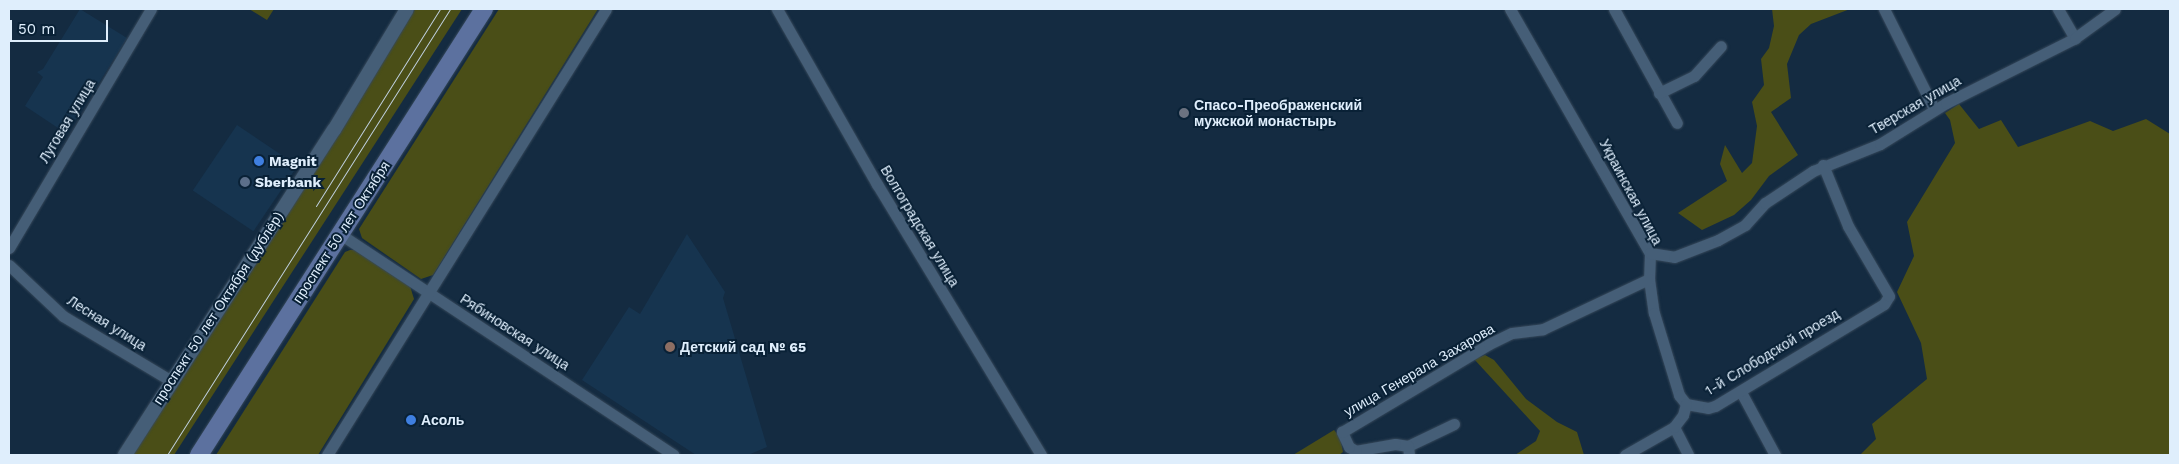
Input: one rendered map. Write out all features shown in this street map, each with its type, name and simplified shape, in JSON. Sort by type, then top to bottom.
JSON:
[{"type":"main road","name":"проспект 50 лет Октября","points":[[199,455],[484,9]]},
{"type":"street","name":"Луговая улица","points":[[9,248],[151,9]]},
{"type":"street","name":"проспект 50 лет Октября (дублёр)","points":[[125,455],[170,380],[334,130],[407,9]]},
{"type":"street","points":[[327,455],[606,9]]},
{"type":"street","name":"Волгоградская улица","points":[[777,9],[877,184],[1041,455]]},
{"type":"street","name":"Украинская улица","points":[[1510,9],[1650,254],[1649,279],[1668,364],[1679,395],[1686,404]]},
{"type":"street","points":[[1614,9],[1676,124]]},
{"type":"street","points":[[1884,9],[1934,109]]},
{"type":"street","points":[[2058,9],[2075,38]]},
{"type":"street","name":"Тверская улица","points":[[1650,254],[1674,257],[1718,240],[1745,225],[1775,195],[1823,165],[1880,144],[1934,109],[2075,38],[2114,9]]},
{"type":"street","points":[[1660,93],[1694,76],[1721,46]]},
{"type":"street","name":"1-й Слободской проезд","points":[[1686,404],[1708,408],[1741,392],[1884,304],[1889,296],[1848,226],[1823,165]]},
{"type":"street","name":"Рябиновская улица","points":[[340,234],[430,291],[451,308],[674,455]]},
{"type":"street","name":"Лесная улица","points":[[9,265],[63,316],[170,380]]},
{"type":"street","name":"улица Генерала Захарова","points":[[1408,451],[1395,444],[1356,451],[1349,447],[1342,432],[1489,344],[1512,334],[1543,329],[1649,279]]},
{"type":"street","points":[[1741,392],[1775,455]]},
{"type":"street","points":[[1625,455],[1674,427],[1683,415],[1686,404]]},
{"type":"street","points":[[1408,451],[1454,424]]},
{"type":"street","points":[[1674,427],[1688,455]]},
{"type":"shaded area","points":[[80,9],[127,38],[67,134],[25,106],[43,77],[37,72],[43,69]]},
{"type":"shaded area","points":[[237,125],[298,166],[253,231],[193,190]]},
{"type":"shaded area","name":"Детский сад № 65","points":[[687,234],[725,292],[723,298],[767,447],[748,455],[696,455],[582,380],[629,307],[640,314]]},
{"type":"green space","points":[[249,9],[274,9],[267,20]]},
{"type":"green space","points":[[415,9],[462,9],[174,455],[133,455]]},
{"type":"green space","points":[[499,9],[598,9],[433,275],[421,279],[362,238],[359,229]]},
{"type":"green space","points":[[1772,9],[1850,9],[1811,24],[1799,35],[1787,64],[1791,98],[1771,112],[1798,155],[1769,176],[1751,200],[1734,215],[1702,230],[1678,213],[1727,181],[1720,164],[1725,145],[1742,173],[1752,163],[1757,126],[1752,102],[1764,85],[1761,59],[1769,48],[1774,26]]},
{"type":"green space","points":[[1959,104],[1979,129],[2001,120],[2018,147],[2090,121],[2113,131],[2146,119],[2170,134],[2170,455],[1860,455],[1876,439],[1872,424],[1927,379],[1921,343],[1897,292],[1914,256],[1907,222],[1955,143],[1950,120],[1945,113]]},
{"type":"green space","points":[[356,250],[410,286],[414,299],[318,455],[216,455],[345,252]]},
{"type":"green space","points":[[1485,355],[1494,360],[1526,399],[1557,422],[1577,432],[1584,455],[1515,455],[1536,441],[1540,431],[1474,359]]},
{"type":"green space","points":[[1334,430],[1340,437],[1343,452],[1339,455],[1293,455]]},
{"type":"tram line","points":[[316,206],[440,9]]},
{"type":"tram line","points":[[167,455],[450,9]]},
{"type":"place","name":"Спасо-Преображенский мужской монастырь","points":[[1184,113]]},
{"type":"place","name":"Magnit","points":[[259,161]]},
{"type":"place","name":"Sberbank","points":[[245,182]]},
{"type":"place","name":"Детский сад № 65","points":[[670,347]]},
{"type":"place","name":"Асоль","points":[[411,420]]}]
